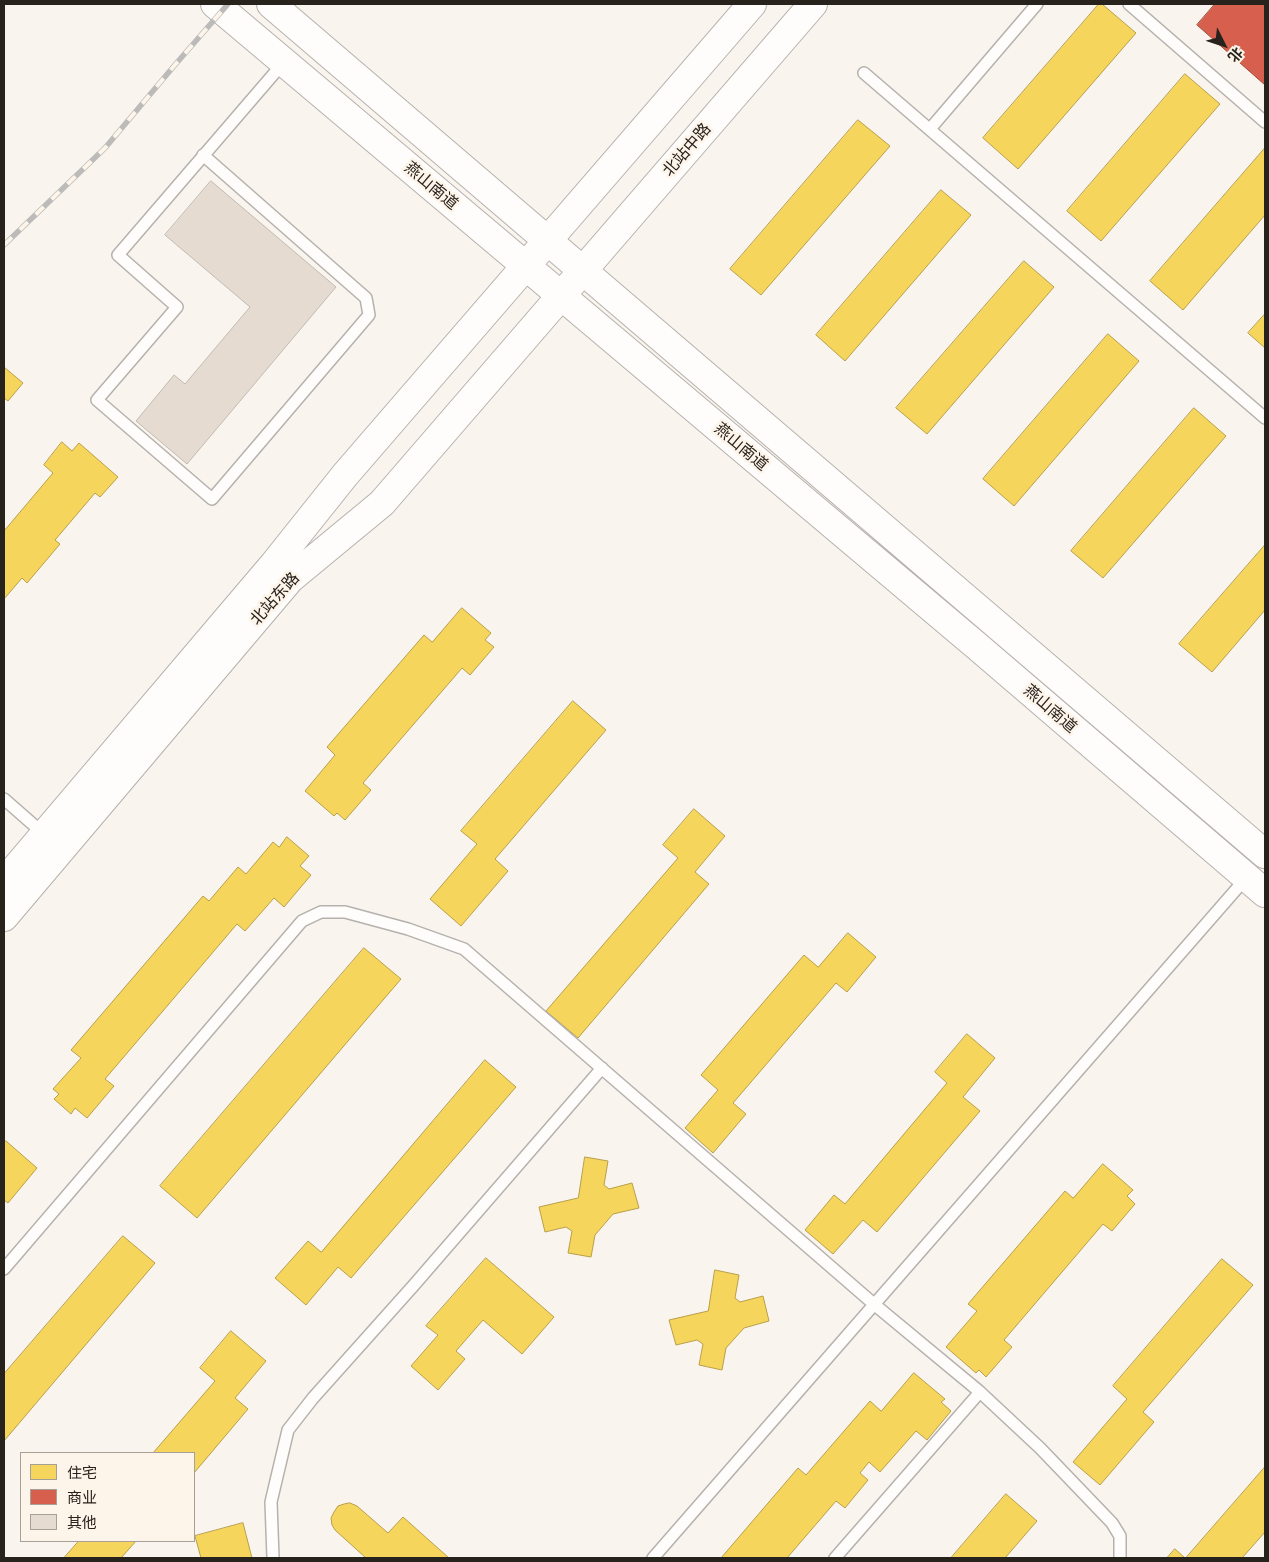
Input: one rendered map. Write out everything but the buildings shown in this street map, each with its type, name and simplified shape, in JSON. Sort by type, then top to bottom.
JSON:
[{"type":"main road","name":"燕山南道","points":[[215,4],[978,647],[1256,885]]},
{"type":"main road","name":"燕山南道","points":[[271,4],[1265,854]]},
{"type":"main road","points":[[526,266],[752,4]]},
{"type":"main road","name":"北站中路","points":[[561,295],[813,4]]},
{"type":"main road","name":"北站东路","points":[[4,882],[274,564],[345,475],[526,266]]},
{"type":"main road","name":"北站东路","points":[[4,917],[290,579],[382,503],[561,295]]},
{"type":"lane","points":[[930,129],[1037,4]]},
{"type":"lane","points":[[1129,4],[1265,122]]},
{"type":"lane","points":[[203,155],[366,298],[369,315],[212,499],[97,400],[177,307],[118,256],[203,155],[284,62]]},
{"type":"lane","points":[[864,73],[1265,418]]},
{"type":"lane","points":[[4,799],[44,834]]},
{"type":"lane","points":[[653,1558],[852,1329],[1256,885]]},
{"type":"lane","points":[[4,1269],[302,921],[321,912],[345,912],[408,929],[464,949],[875,1305],[980,1392],[1040,1448],[1112,1523],[1120,1536],[1120,1558]]},
{"type":"lane","points":[[272,1558],[271,1502],[288,1430],[313,1398],[414,1285],[602,1068]]},
{"type":"lane","points":[[836,1558],[980,1392]]},
{"type":"railway","points":[[4,245],[105,148],[228,4]]}]
